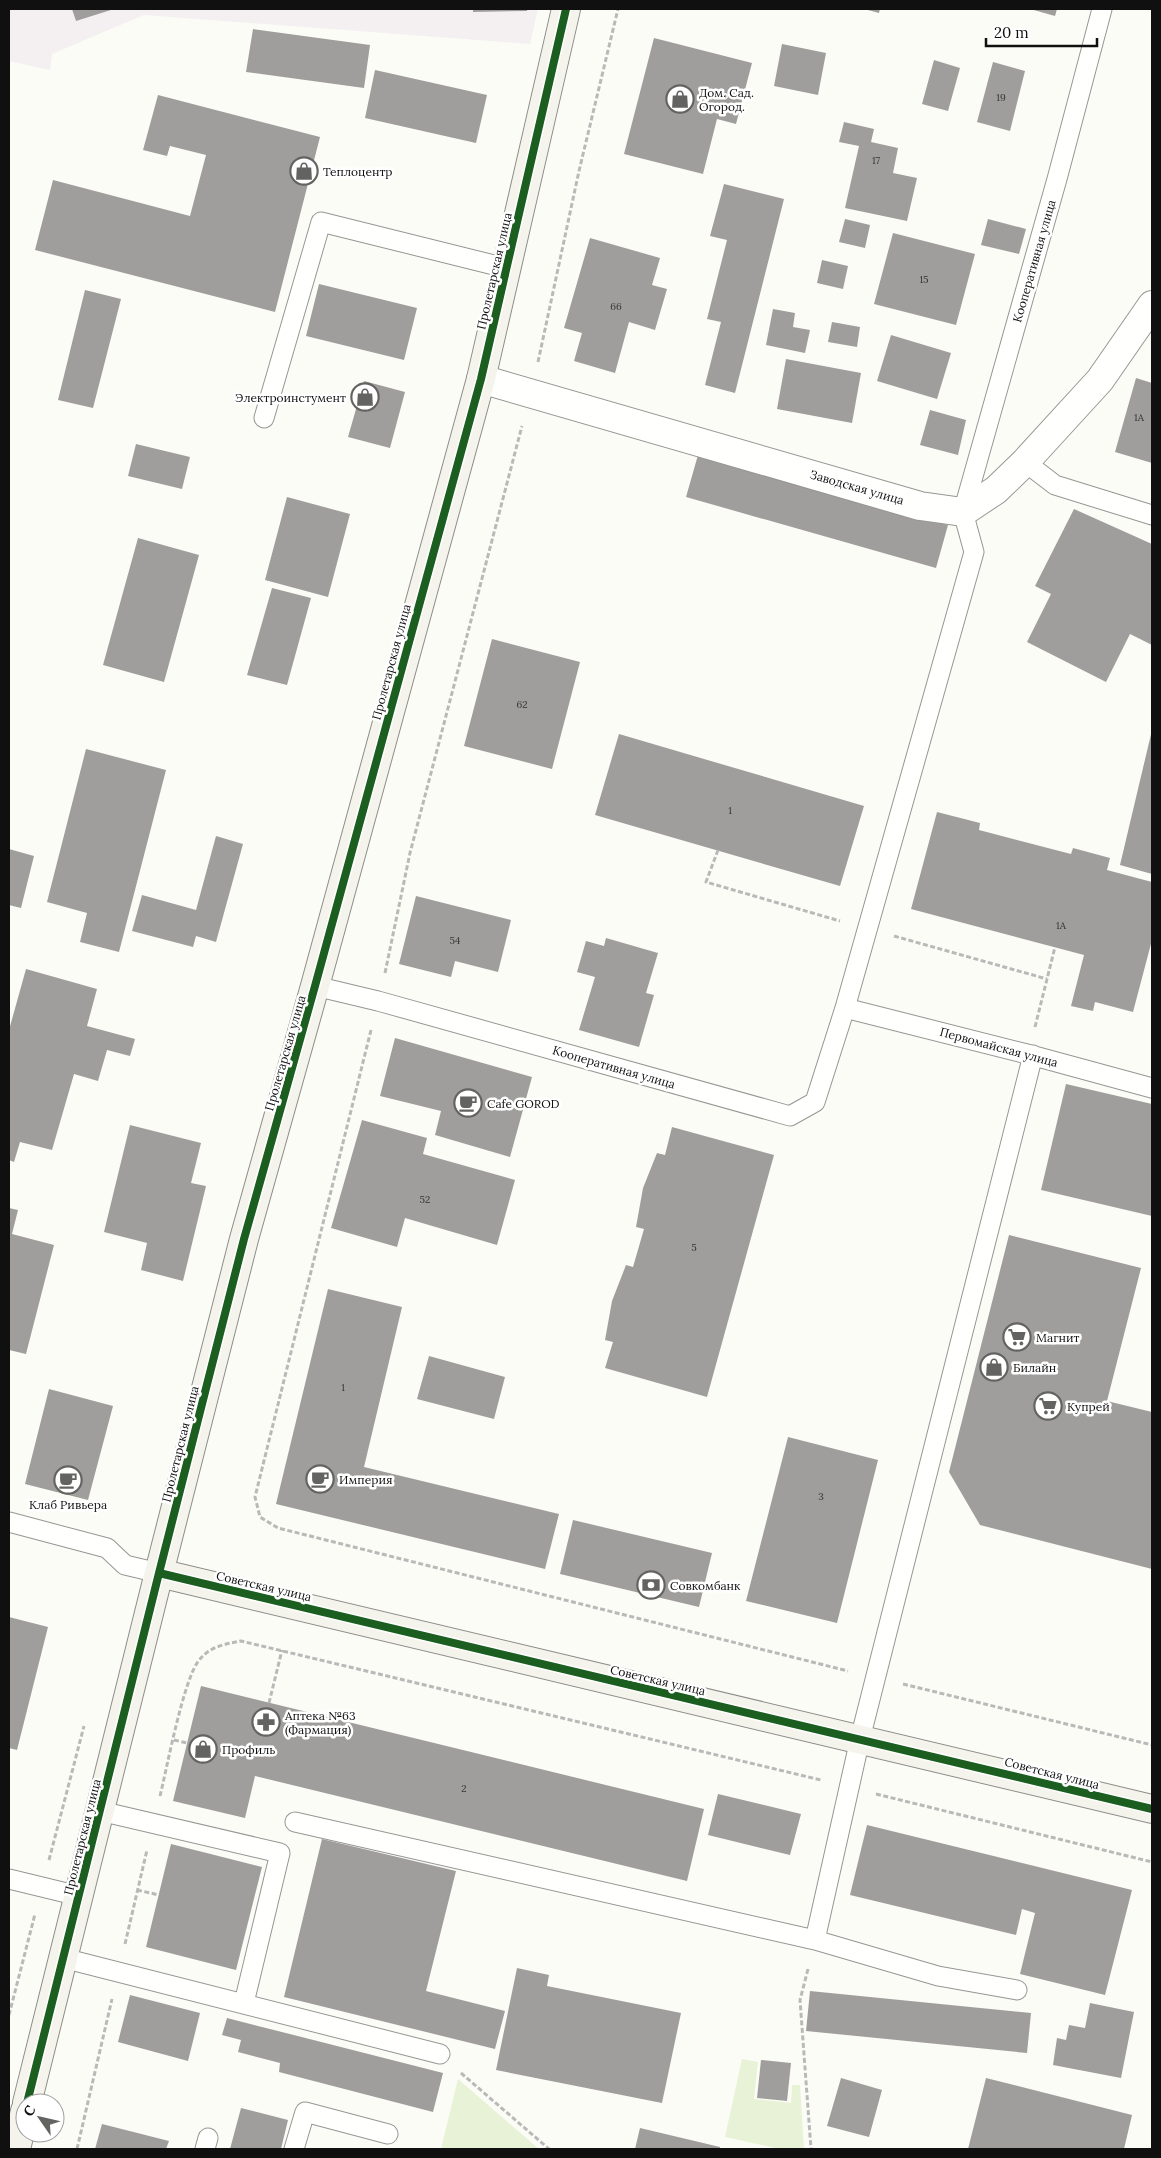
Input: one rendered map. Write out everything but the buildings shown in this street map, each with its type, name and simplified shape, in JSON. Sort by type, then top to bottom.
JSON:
[{"type":"street","name":"Пролетарская улица","points":[[29,2093],[244,1239],[316,986],[481,379],[566,9]]},
{"type":"street","points":[[963,512],[996,490],[1025,462],[1100,380],[1152,305]]},
{"type":"street","name":"Заводская улица","points":[[481,379],[920,506],[963,512]]},
{"type":"street","name":"Советская улица","points":[[159,1573],[1152,1809]]},
{"type":"lane","name":"Кооперативная улица","points":[[316,986],[378,1001],[790,1116],[815,1102],[846,1008],[974,552],[963,512],[1057,179],[1102,9]]},
{"type":"lane","points":[[264,418],[321,222],[506,268]]},
{"type":"lane","points":[[1025,462],[1055,485],[1152,515]]},
{"type":"lane","name":"Первомайская улица","points":[[846,1008],[1030,1054],[1152,1088]]},
{"type":"lane","points":[[815,1940],[860,1739],[1030,1054]]},
{"type":"lane","points":[[9,1522],[107,1548],[126,1564],[159,1573]]},
{"type":"lane","points":[[100,1811],[280,1853],[244,2003]]},
{"type":"lane","points":[[295,1822],[815,1940],[938,1976],[1017,1990]]},
{"type":"lane","points":[[9,1879],[79,1896]]},
{"type":"lane","points":[[63,1958],[440,2054]]},
{"type":"lane","points":[[294,2149],[305,2112],[388,2134]]},
{"type":"path","points":[[618,9],[579,171],[531,393],[410,853],[378,1001],[255,1497],[260,1517],[278,1528],[1152,1745]]},
{"type":"path","points":[[1030,1054],[1055,947]]},
{"type":"path","points":[[77,2149],[188,1681],[199,1659],[216,1646],[241,1641],[282,1650],[1152,1862]]},
{"type":"path","points":[[269,1703],[282,1650]]},
{"type":"path","points":[[9,2015],[86,1716]]},
{"type":"path","points":[[174,1740],[187,1743]]},
{"type":"path","points":[[138,1890],[159,1895]]},
{"type":"path","points":[[811,2149],[800,2000],[815,1940]]},
{"type":"path","points":[[440,2054],[549,2149]]},
{"type":"shaded area","points":[[9,9],[538,9],[530,44],[144,15],[52,54],[50,70],[9,61]]},
{"type":"green space","points":[[742,2059],[758,2062],[754,2099],[791,2103],[792,2085],[800,2085],[804,2149],[780,2149],[725,2137]]},
{"type":"green space","points":[[458,2079],[539,2149],[441,2149]]},
{"type":"cycle path","points":[[29,2093],[244,1239],[481,379],[566,9]]},
{"type":"cycle path","points":[[159,1573],[1152,1809]]},
{"type":"place","name":"Дом. Сад. Огород.","points":[[680,99]]},
{"type":"place","name":"Теплоцентр","points":[[304,171]]},
{"type":"place","name":"Электроинстумент","points":[[365,397]]},
{"type":"place","name":"Cafe GOROD","points":[[468,1103]]},
{"type":"place","name":"Магнит","points":[[1017,1337]]},
{"type":"place","name":"Билайн","points":[[994,1367]]},
{"type":"place","name":"Купрей","points":[[1048,1406]]},
{"type":"place","name":"Империя","points":[[320,1479]]},
{"type":"place","name":"Клаб Ривьера","points":[[68,1480]]},
{"type":"place","name":"Совкомбанк","points":[[651,1585]]},
{"type":"place","name":"Аптека №63 (Фармация)","points":[[266,1722]]},
{"type":"place","name":"Профиль","points":[[203,1749]]}]
